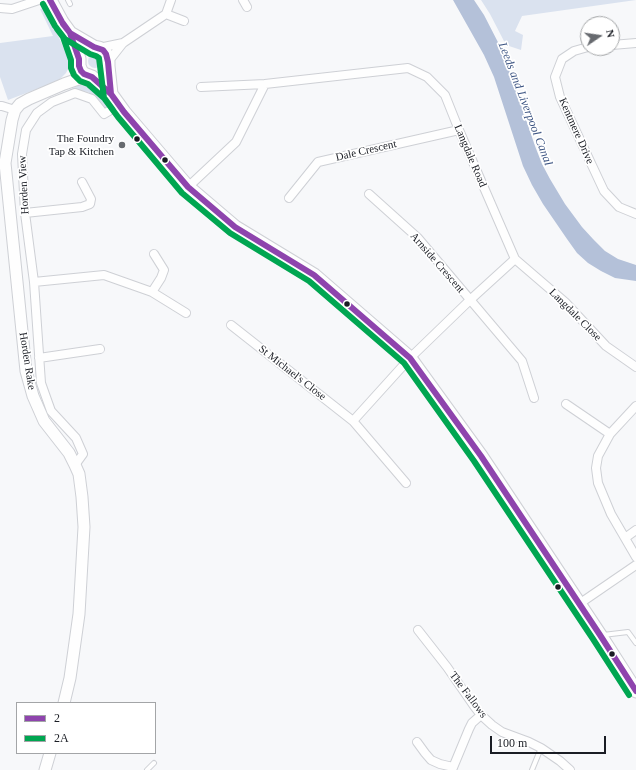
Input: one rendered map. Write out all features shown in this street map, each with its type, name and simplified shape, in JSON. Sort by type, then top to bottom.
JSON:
[{"type":"main road","points":[[50,0],[70,33],[81,70],[115,99],[188,187],[235,227],[314,275],[410,358],[481,456],[636,691]]},
{"type":"main road","points":[[70,33],[106,54],[115,99]]},
{"type":"main road","points":[[79,60],[86,49],[96,48]]},
{"type":"main road","points":[[90,77],[102,75],[107,70],[108,64]]},
{"type":"street","points":[[0,8],[12,9],[27,2],[39,0]]},
{"type":"street","points":[[108,64],[123,43],[166,14],[171,0]]},
{"type":"street","points":[[166,14],[184,21]]},
{"type":"street","points":[[96,48],[123,43]]},
{"type":"street","points":[[620,44],[636,43]]},
{"type":"street","name":"Kentmere Drive","points":[[580,49],[574,51],[562,59],[555,77],[560,97],[604,191],[619,207],[636,214]]},
{"type":"street","points":[[64,84],[79,60]]},
{"type":"street","name":"Langdale Road","points":[[201,87],[265,84],[408,68],[427,77],[445,95],[515,259]]},
{"type":"street","points":[[0,106],[15,110],[20,104],[29,99],[64,84],[90,77]]},
{"type":"street","points":[[188,187],[236,142],[265,84]]},
{"type":"street","name":"Horden View","points":[[75,465],[83,454],[76,438],[51,411],[41,384],[34,282],[25,213],[22,154],[26,130],[36,113],[52,102],[75,93],[92,99],[104,114],[115,99]]},
{"type":"street","name":"Horden Rake","points":[[15,110],[10,129],[5,163],[26,371],[32,396],[44,421],[69,453],[79,474],[81,484],[84,527],[79,614],[70,678],[64,702]]},
{"type":"street","name":"Dale Crescent","points":[[289,198],[318,162],[459,130]]},
{"type":"street","points":[[25,213],[82,207],[90,204],[91,199],[82,182]]},
{"type":"street","name":"Arnside Crescent","points":[[369,194],[418,238],[522,361],[534,398]]},
{"type":"street","points":[[152,292],[164,270],[154,254]]},
{"type":"street","points":[[353,421],[410,358],[515,259]]},
{"type":"street","name":"Langdale Close","points":[[515,259],[565,302],[606,346],[636,367]]},
{"type":"street","points":[[34,282],[104,275],[152,292],[186,313]]},
{"type":"street","name":"St Michael's Close","points":[[231,325],[353,421],[406,483]]},
{"type":"street","points":[[39,358],[100,349]]},
{"type":"street","points":[[566,404],[610,434]]},
{"type":"street","points":[[636,406],[610,434],[598,456],[596,468],[598,483],[611,514],[636,557]]},
{"type":"street","points":[[625,538],[636,530]]},
{"type":"street","points":[[579,604],[636,565]]},
{"type":"street","name":"The Fallows","points":[[418,630],[447,666],[481,715],[497,729],[541,748],[570,770]]},
{"type":"street","points":[[417,742],[431,760],[453,769],[469,729],[475,720],[481,715]]},
{"type":"street","points":[[45,770],[50,754]]},
{"type":"lane","points":[[600,635],[628,632],[636,643]]},
{"type":"lane","points":[[532,770],[541,748]]},
{"type":"lane","points":[[147,770],[154,763]]},
{"type":"shaded area","points":[[481,0],[636,0],[522,16],[515,31],[523,35],[521,50],[506,45]]},
{"type":"shaded area","points":[[45,7],[66,53],[72,61],[66,73],[58,81],[8,100],[0,77],[0,43],[53,36],[40,9]]},
{"type":"shaded area","points":[[95,54],[100,56],[102,61],[100,66],[95,68],[90,66],[88,61],[90,56]]},
{"type":"shaded area","points":[[83,83],[91,84],[99,89],[108,105],[108,109],[104,109],[88,92],[69,91]]},
{"type":"water","points":[[453,0],[474,0],[484,15],[503,52],[535,146],[550,179],[565,204],[582,227],[605,251],[618,259],[636,265],[636,281],[615,278],[588,263],[577,253],[543,204],[523,166],[494,77],[484,55]]},
{"type":"transit line","name":"2","points":[[50,0],[70,33],[94,47],[103,50],[106,54],[111,94],[124,112],[188,187],[235,227],[314,275],[410,358],[481,456],[636,691]]},
{"type":"transit line","name":"2A","points":[[43,4],[55,26],[65,39],[99,58],[104,98],[118,117],[182,193],[230,233],[309,281],[404,363],[474,461],[629,695]]},
{"type":"transit line","name":"2","points":[[63,24],[70,33],[79,59],[81,71],[92,77],[111,94],[119,105]]},
{"type":"transit line","name":"2A","points":[[57,29],[63,37],[71,60],[71,68],[74,75],[80,81],[88,84],[105,99],[113,110]]},
{"type":"place","name":"The Foundry Tap & Kitchen","points":[[122,145]]},
{"type":"water label","name":"Leeds and Liverpool Canal","points":[[525,104]]}]
